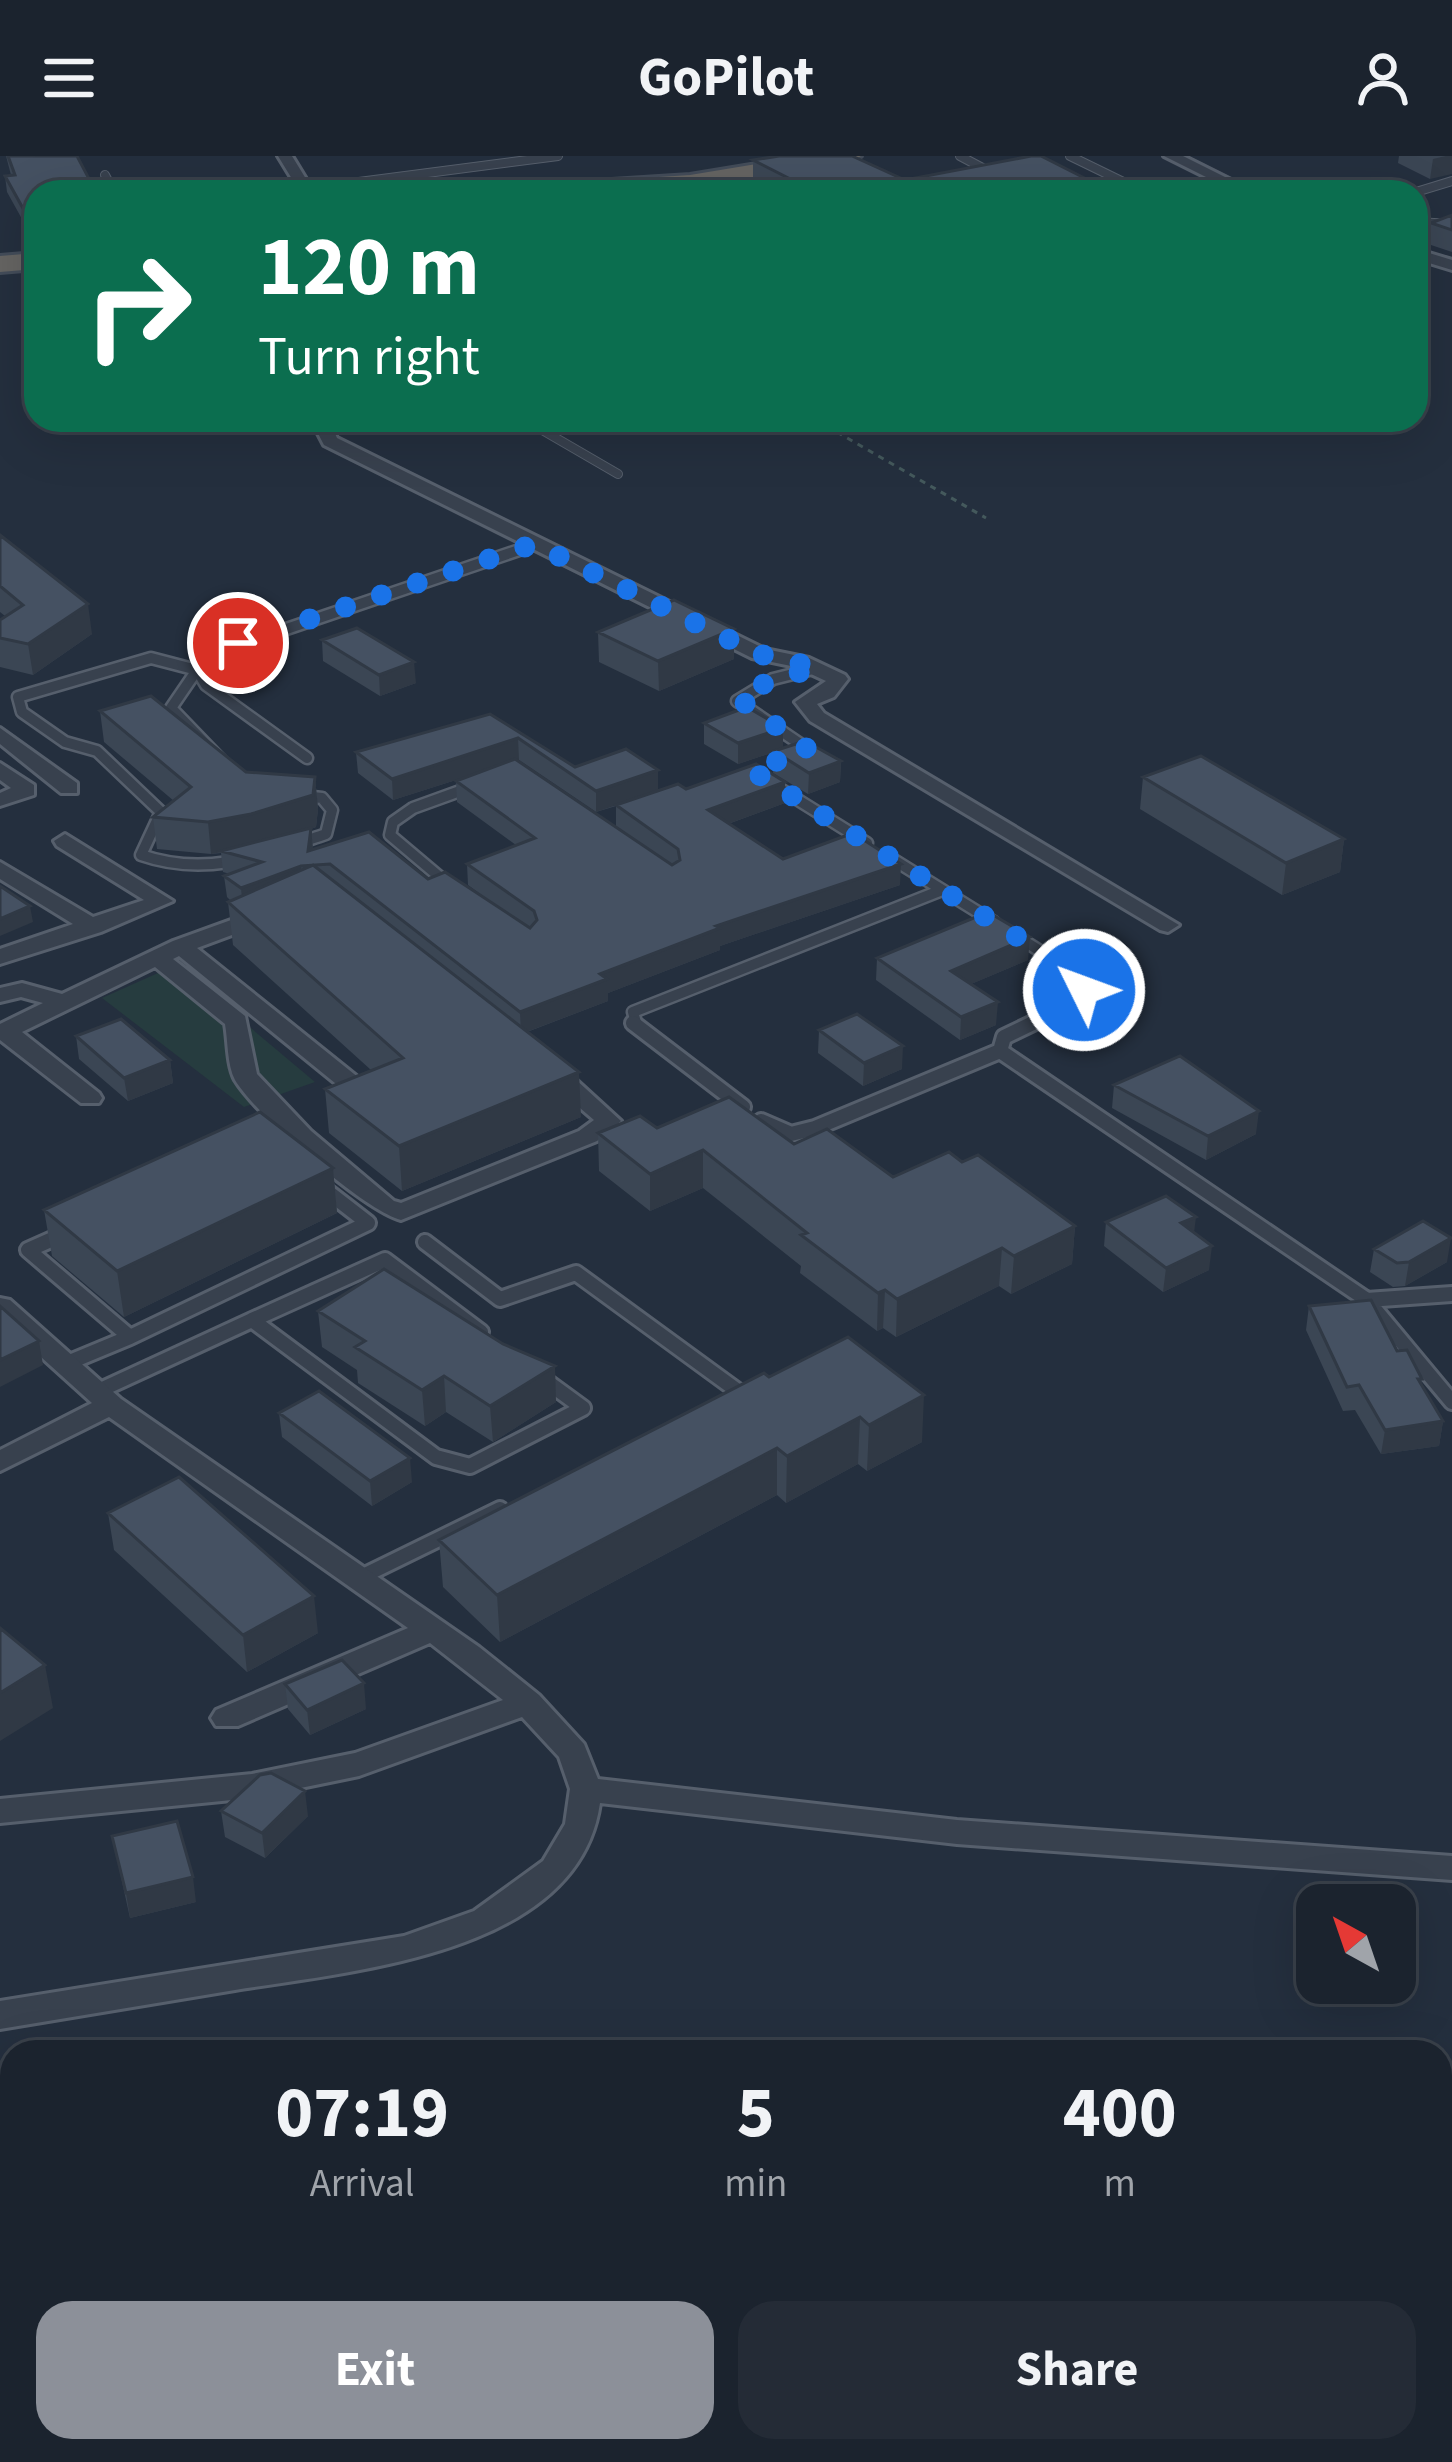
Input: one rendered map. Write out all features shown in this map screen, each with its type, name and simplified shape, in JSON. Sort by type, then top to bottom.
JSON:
[{"type":"highway","points":[[705,180],[843,162]]},
{"type":"street","points":[[1171,156],[1222,180]]},
{"type":"street","points":[[326,432],[330,441],[759,654],[818,668],[838,679],[827,693],[805,702],[817,716],[1168,926]]},
{"type":"street","points":[[0,734],[69,788]]},
{"type":"street","points":[[0,769],[26,790],[0,800]]},
{"type":"street","points":[[0,957],[155,906],[161,898],[65,841]]},
{"type":"street","points":[[0,869],[93,926]]},
{"type":"street","points":[[90,1098],[3,1032],[169,952],[291,904]]},
{"type":"street","points":[[169,952],[237,1021],[245,1076],[302,1136],[386,1206],[400,1212],[588,1136],[609,1121],[529,1053]]},
{"type":"street","points":[[169,952],[355,1088]]},
{"type":"street","points":[[0,995],[22,990],[65,1002]]},
{"type":"street","points":[[0,1306],[104,1398],[528,1703],[573,1752],[586,1789],[581,1824],[555,1870],[485,1920],[406,1949],[0,2015]]},
{"type":"street","points":[[0,1462],[104,1398]]},
{"type":"street","points":[[227,1718],[432,1630]]},
{"type":"street","points":[[0,1811],[295,1777],[358,1763],[528,1703]]},
{"type":"street","points":[[586,1789],[957,1832],[1452,1868]]},
{"type":"lane","points":[[385,180],[558,156]]},
{"type":"lane","points":[[960,156],[992,173]]},
{"type":"lane","points":[[1070,156],[1119,180]]},
{"type":"lane","points":[[974,177],[1011,170]]},
{"type":"lane","points":[[105,175],[108,180]]},
{"type":"lane","points":[[546,432],[618,474]]},
{"type":"lane","points":[[307,758],[206,685],[197,670],[151,658],[18,697],[22,712],[65,742],[97,752],[161,812],[141,855],[161,864],[213,871],[326,833],[332,810],[322,798],[250,790],[171,708],[197,670],[200,658],[276,628],[534,544]]},
{"type":"lane","points":[[790,757],[809,750],[738,698],[773,679],[818,668]]},
{"type":"lane","points":[[751,770],[1080,976],[1084,990],[1072,1004],[1004,1037],[1000,1051]]},
{"type":"lane","points":[[462,893],[399,848],[391,835],[393,822],[413,808],[496,777]]},
{"type":"lane","points":[[942,890],[671,993],[633,1012],[633,1023],[770,1127],[791,1134],[1000,1051]]},
{"type":"lane","points":[[1000,1051],[1367,1300],[1452,1402]]},
{"type":"lane","points":[[65,1364],[130,1337],[368,1223],[266,1144],[28,1250],[130,1337]]},
{"type":"lane","points":[[425,1242],[500,1299],[576,1273],[740,1391]]},
{"type":"lane","points":[[104,1398],[252,1320],[385,1260],[493,1341]]},
{"type":"lane","points":[[1367,1300],[1452,1294]]},
{"type":"lane","points":[[252,1320],[436,1457],[470,1466],[583,1408],[529,1368]]},
{"type":"lane","points":[[718,1402],[758,1382]]},
{"type":"lane","points":[[359,1578],[526,1496]]},
{"type":"path","points":[[830,432],[986,518]]},
{"type":"green space","points":[[176,965],[315,1082],[244,1107],[102,998]]},
{"type":"building","points":[[8,156],[77,156],[90,180],[24,180],[24,210],[5,176],[15,175]]},
{"type":"building","points":[[852,156],[905,180],[792,180],[753,160]]},
{"type":"building","points":[[1031,156],[1041,156],[1088,180],[905,180]]},
{"type":"building","points":[[1452,215],[1452,230],[1431,223]]},
{"type":"building","points":[[0,535],[88,604],[28,644],[0,638],[0,620],[23,605],[0,586]]},
{"type":"building","points":[[674,600],[734,629],[658,661],[598,632]]},
{"type":"building","points":[[357,628],[414,662],[379,675],[322,640]]},
{"type":"building","points":[[151,696],[246,772],[315,777],[313,795],[208,822],[153,817],[191,787],[100,711]]},
{"type":"building","points":[[747,707],[783,728],[738,743],[704,723]]},
{"type":"building","points":[[490,714],[575,767],[626,749],[658,770],[596,791],[518,738],[392,779],[356,752]]},
{"type":"building","points":[[805,741],[841,761],[809,773],[774,751]]},
{"type":"building","points":[[1201,756],[1344,839],[1286,863],[1143,777]]},
{"type":"building","points":[[515,759],[672,865],[680,860],[678,849],[616,805],[678,784],[686,789],[756,764],[785,782],[708,810],[783,859],[853,833],[901,864],[716,926],[720,928],[600,974],[607,979],[520,1012],[330,864],[301,866],[241,888],[224,876],[262,862],[221,851],[311,828],[308,851],[369,832],[428,879],[445,872],[530,928],[537,920],[534,911],[467,864],[535,838],[456,781]]},
{"type":"building","points":[[313,865],[579,1072],[399,1146],[325,1089],[403,1058],[228,902]]},
{"type":"building","points":[[0,886],[30,906],[0,919]]},
{"type":"building","points":[[988,912],[1030,937],[951,971],[998,1002],[961,1017],[877,958]]},
{"type":"building","points":[[857,1014],[903,1046],[864,1063],[819,1030]]},
{"type":"building","points":[[121,1019],[170,1060],[124,1078],[76,1036]]},
{"type":"building","points":[[1180,1056],[1259,1111],[1208,1136],[1114,1085]]},
{"type":"building","points":[[729,1097],[794,1144],[827,1129],[893,1177],[949,1152],[962,1162],[978,1155],[1075,1226],[1014,1256],[1002,1248],[897,1299],[885,1290],[878,1293],[801,1235],[807,1233],[703,1150],[650,1174],[598,1133],[640,1116],[657,1128]]},
{"type":"building","points":[[260,1112],[333,1168],[117,1271],[44,1210]]},
{"type":"building","points":[[1166,1196],[1196,1217],[1181,1223],[1212,1246],[1166,1268],[1106,1222]]},
{"type":"building","points":[[1423,1221],[1451,1238],[1409,1262],[1397,1263],[1374,1249]]},
{"type":"building","points":[[384,1269],[503,1344],[555,1366],[490,1406],[444,1376],[422,1390],[355,1347],[365,1341],[318,1311]]},
{"type":"building","points":[[1371,1300],[1397,1351],[1407,1350],[1443,1421],[1385,1430],[1359,1385],[1347,1387],[1309,1306]]},
{"type":"building","points":[[0,1306],[39,1341],[0,1360]]},
{"type":"building","points":[[848,1337],[924,1395],[869,1425],[860,1417],[787,1456],[777,1448],[497,1595],[439,1540],[764,1373],[769,1377]]},
{"type":"building","points":[[319,1391],[410,1458],[370,1481],[279,1413]]},
{"type":"building","points":[[179,1477],[314,1596],[243,1635],[108,1513]]},
{"type":"building","points":[[0,1628],[45,1665],[0,1693]]},
{"type":"building","points":[[342,1660],[364,1683],[307,1710],[285,1684]]},
{"type":"building","points":[[271,1773],[305,1791],[262,1833],[221,1811],[260,1775]]},
{"type":"building","points":[[177,1821],[193,1877],[126,1893],[112,1836]]},
{"type":"route","points":[[238,643],[534,544],[759,654],[818,668],[773,679],[738,698],[809,750],[751,770],[1080,976],[1084,990]]}]
